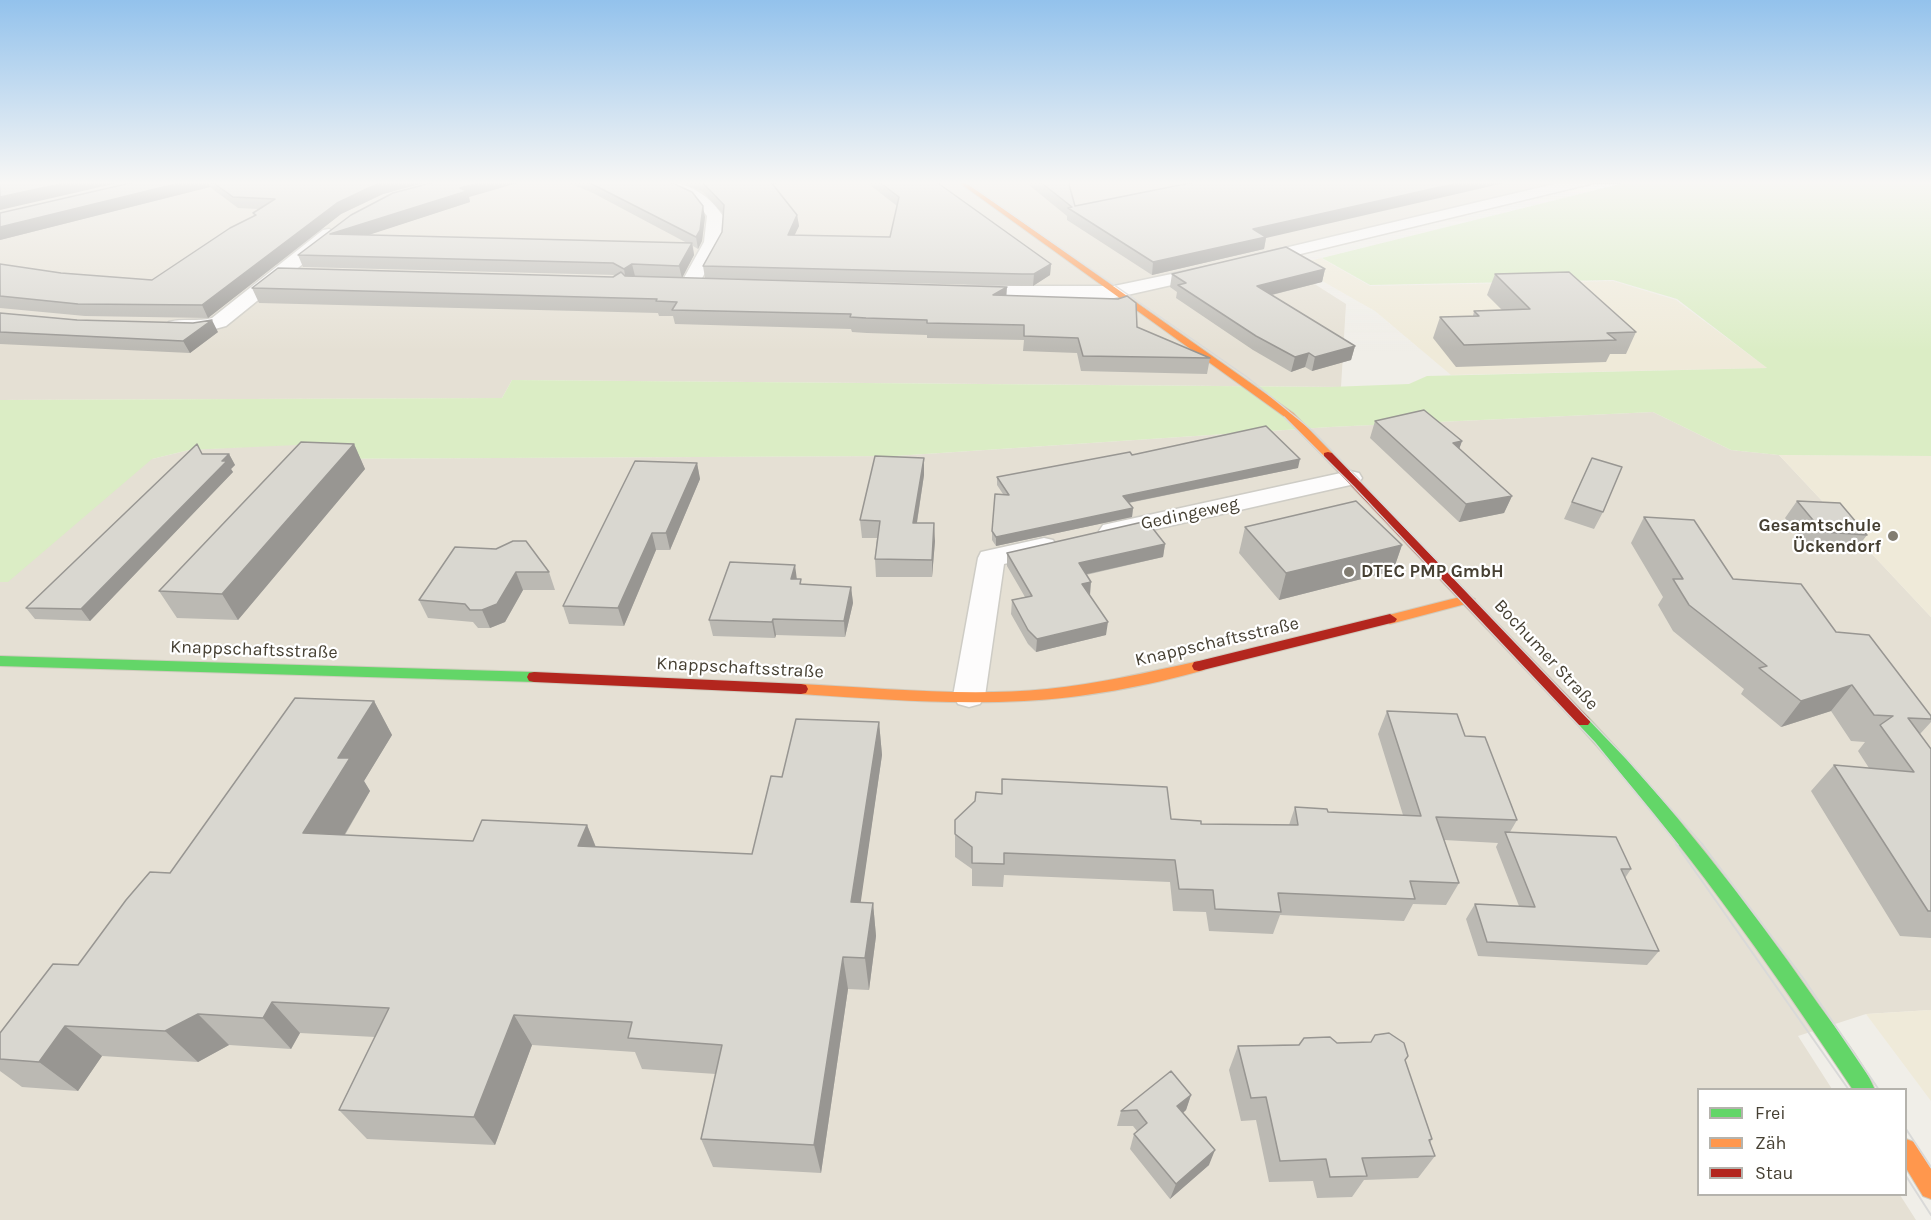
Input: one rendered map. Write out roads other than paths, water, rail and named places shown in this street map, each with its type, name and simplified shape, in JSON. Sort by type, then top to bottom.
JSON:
[{"type":"main road","name":"Bochumer Straße","points":[[1042,238],[1268,398],[1468,599],[1601,740],[1673,821],[1766,942],[1864,1088]]},
{"type":"main road","name":"Knappschaftsstraße","points":[[0,661],[555,677],[969,696],[1025,696],[1103,686],[1211,664],[1468,599]]},
{"type":"main road","points":[[1907,1153],[1931,1188]]},
{"type":"street","points":[[154,326],[214,325],[324,238]]},
{"type":"street","points":[[689,285],[713,238]]},
{"type":"street","points":[[951,292],[1058,294],[1118,291],[1348,238]]},
{"type":"street","points":[[280,274],[303,275]]},
{"type":"street","points":[[667,285],[712,286]]},
{"type":"street","name":"Gedingeweg","points":[[969,696],[974,678],[991,558],[1350,478]]},
{"type":"tram line","points":[[1046,238],[1247,377],[1313,431],[1627,759],[1703,845]]},
{"type":"tram line","points":[[1284,417],[1354,487],[1595,743],[1678,845]]},
{"type":"tram line","points":[[1676,844],[1848,1088]]},
{"type":"tram line","points":[[1702,844],[1803,978],[1878,1088]]},
{"type":"tram line","points":[[1907,1131],[1931,1167]]},
{"type":"tram line","points":[[1907,1178],[1931,1215]]},
{"type":"place","name":"Gesamtschule Ückendorf","points":[[1893,536]]},
{"type":"place","name":"DTEC PMP GmbH","points":[[1349,572]]}]
